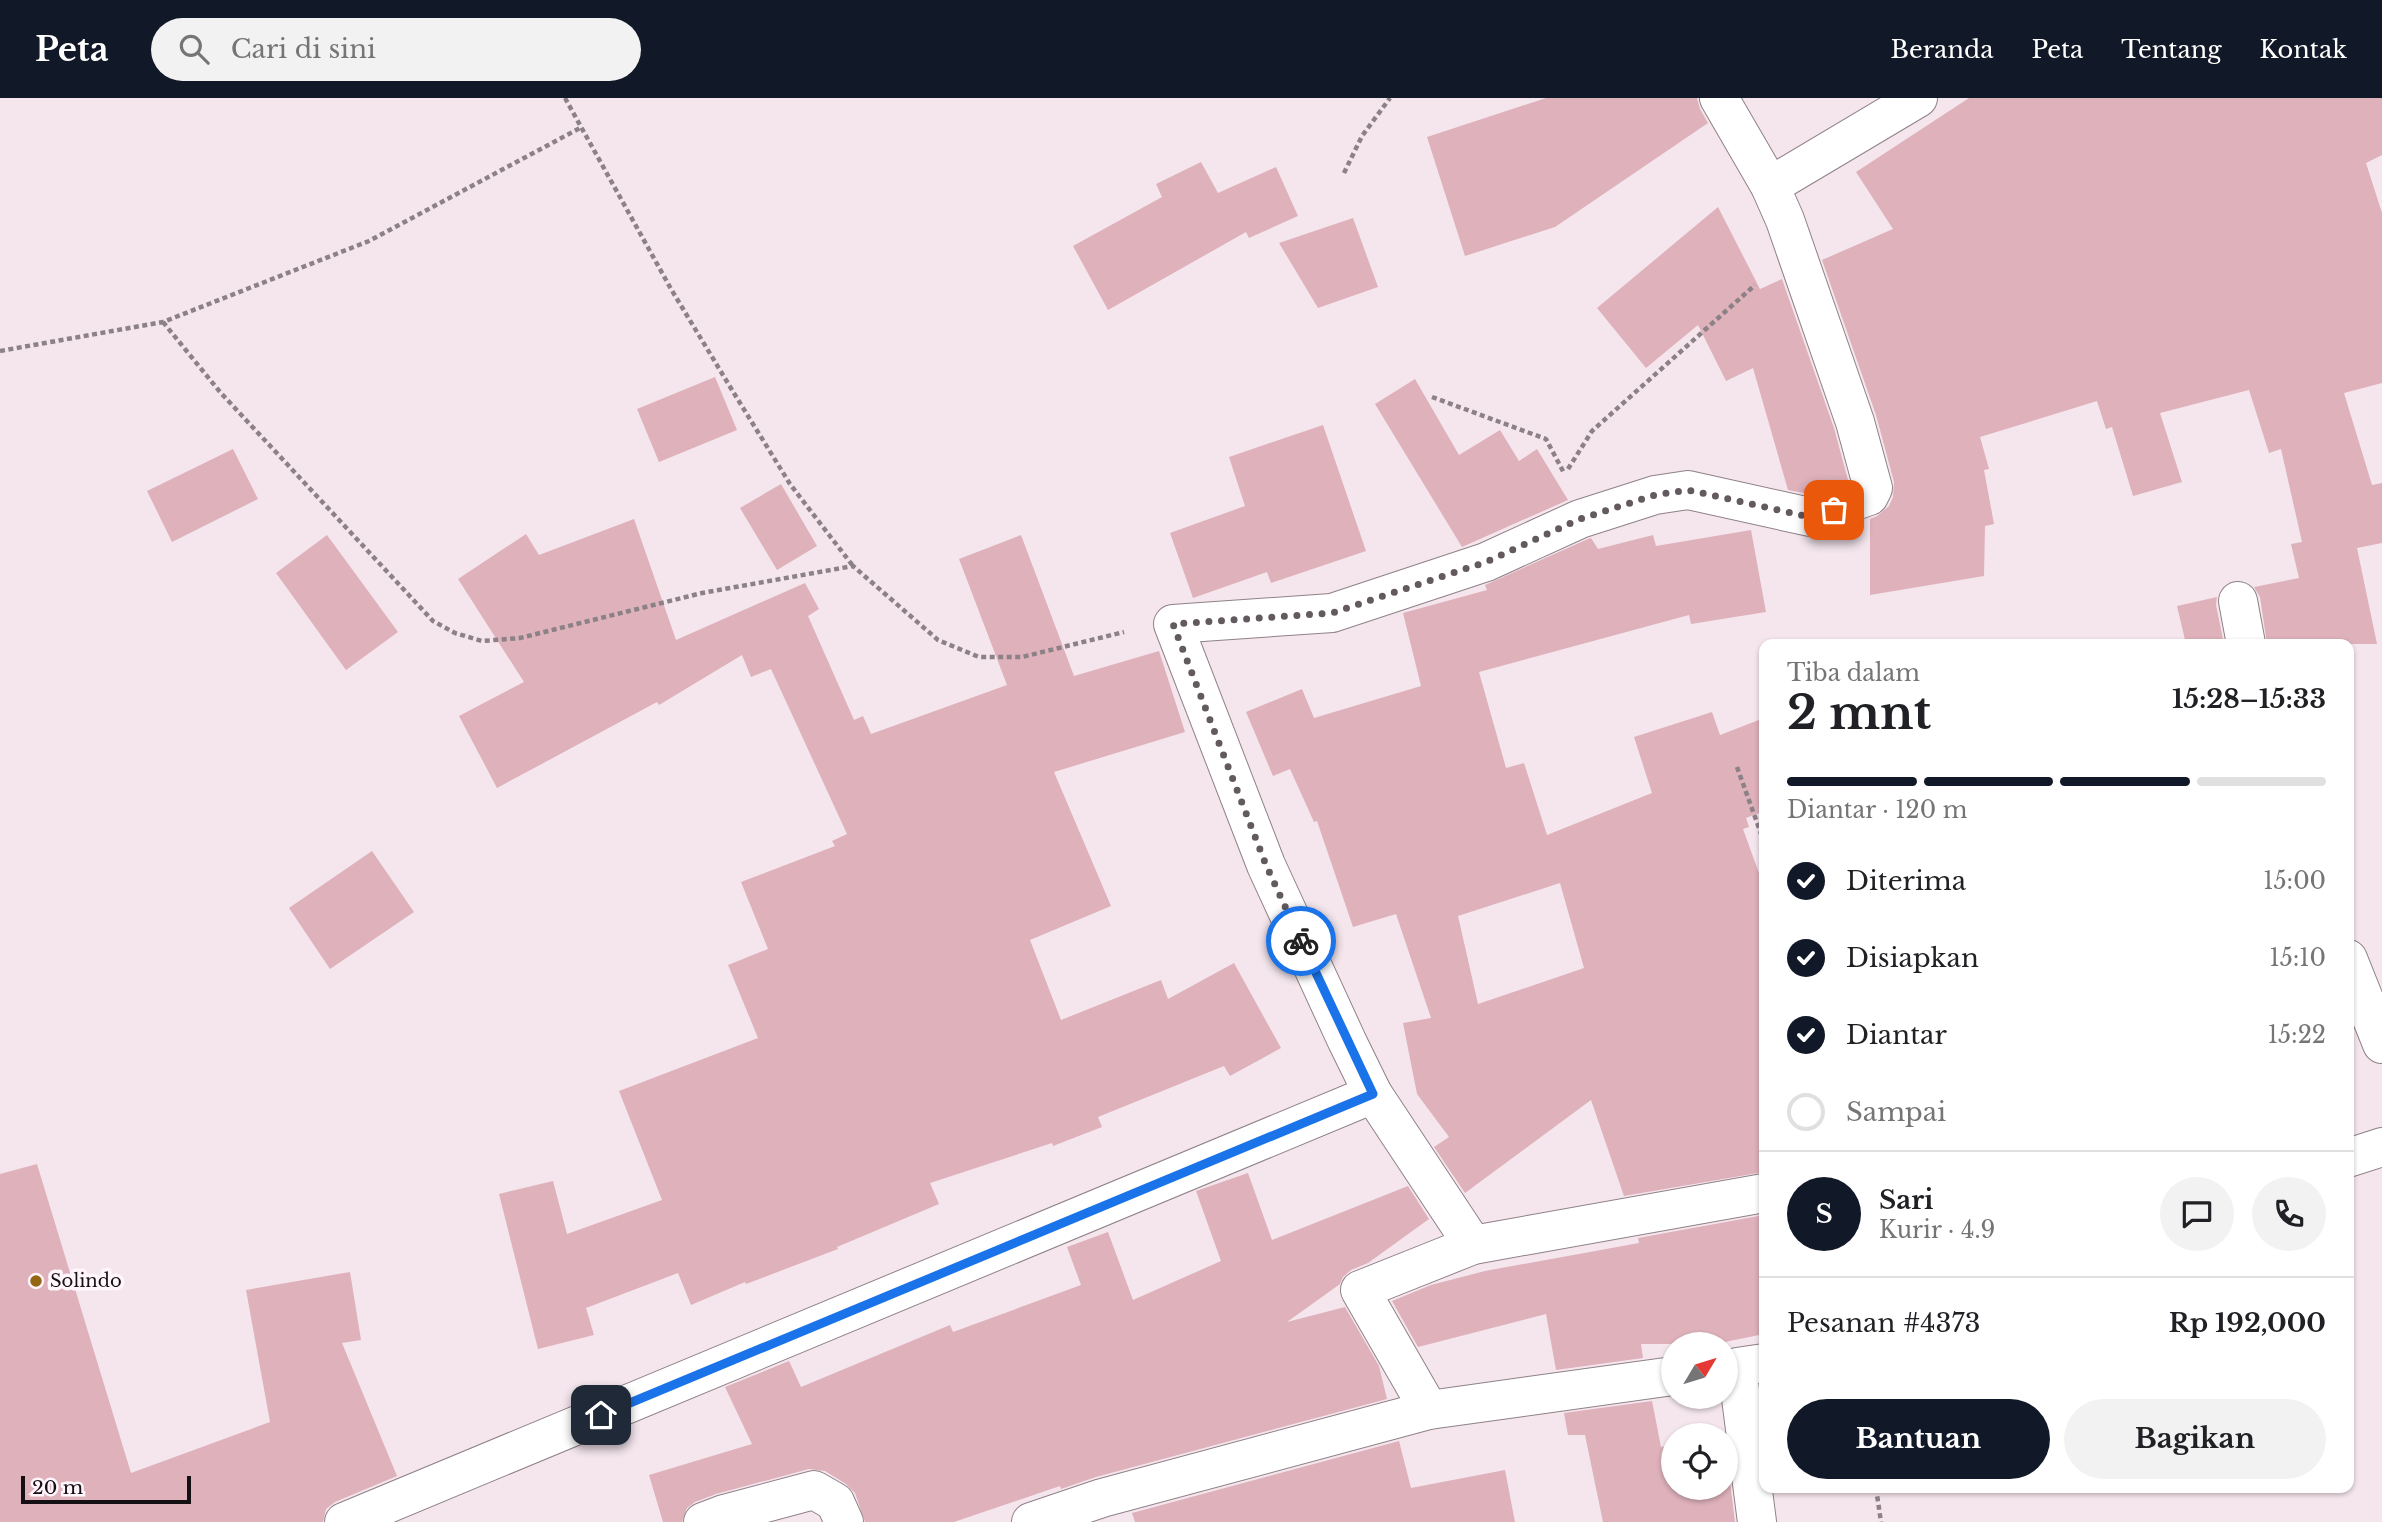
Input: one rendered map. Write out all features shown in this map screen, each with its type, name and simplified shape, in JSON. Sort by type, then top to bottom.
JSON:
[{"type":"street","points":[[1473,1245],[1373,1094],[1266,865],[1173,624],[1332,613],[1486,562],[1580,519],[1655,495],[1688,490],[1810,517],[1869,496],[1873,488],[1856,422],[1785,220],[1770,186],[1718,98]]},
{"type":"street","points":[[1770,186],[1918,98]]},
{"type":"street","points":[[2238,601],[2245,639]]},
{"type":"street","points":[[2354,973],[2382,1044]]},
{"type":"street","points":[[344,1522],[1373,1094]]},
{"type":"street","points":[[2354,1156],[2382,1147]]},
{"type":"street","points":[[1429,1410],[1360,1290],[1473,1245],[1759,1194]]},
{"type":"street","points":[[1742,1366],[1757,1522]]},
{"type":"street","points":[[1031,1522],[1102,1498],[1429,1410],[1661,1378]]},
{"type":"street","points":[[703,1522],[814,1490],[835,1502],[844,1522]]},
{"type":"path","points":[[565,98],[671,289],[783,472],[853,566],[938,640],[979,657],[1022,657],[1150,626],[1173,624]]},
{"type":"path","points":[[1344,173],[1362,136],[1390,98]]},
{"type":"path","points":[[0,351],[163,322],[369,241],[580,128]]},
{"type":"path","points":[[1432,397],[1546,439],[1565,474],[1592,431],[1679,351],[1770,272],[1799,262]]},
{"type":"path","points":[[163,322],[220,392],[433,621],[455,633],[482,641],[520,638],[702,593],[853,566]]},
{"type":"path","points":[[1737,767],[1759,828]]},
{"type":"path","points":[[1877,1493],[1881,1522]]},
{"type":"building","points":[[1546,98],[1697,98],[1708,123],[1555,227],[1465,256],[1427,137]]},
{"type":"building","points":[[1969,98],[2382,98],[2382,155],[2366,163],[2382,213],[2382,383],[2344,393],[2372,485],[2382,483],[2382,543],[2357,548],[2377,644],[2354,644],[2354,639],[2266,639],[2260,597],[2254,587],[2299,578],[2291,544],[2302,542],[2281,449],[2269,453],[2249,390],[2160,413],[2182,482],[2133,496],[2112,427],[2106,429],[2097,401],[1980,437],[1989,469],[1984,470],[1994,524],[1985,526],[1984,576],[1870,595],[1870,519],[1889,506],[1894,482],[1876,415],[1822,260],[1893,229],[1856,172]]},
{"type":"building","points":[[1201,162],[1218,193],[1276,167],[1298,216],[1249,238],[1246,232],[1108,310],[1073,246],[1162,197],[1156,184]]},
{"type":"building","points":[[1718,207],[1760,289],[1782,279],[1834,428],[1848,480],[1809,494],[1788,490],[1753,368],[1726,381],[1698,325],[1646,368],[1597,308]]},
{"type":"building","points":[[1353,218],[1378,287],[1318,308],[1279,243]]},
{"type":"building","points":[[715,377],[737,430],[659,462],[637,409]]},
{"type":"building","points":[[1415,379],[1459,455],[1500,430],[1519,461],[1537,449],[1568,500],[1462,547],[1375,404]]},
{"type":"building","points":[[1323,425],[1366,551],[1271,583],[1267,572],[1193,598],[1170,533],[1245,506],[1229,457]]},
{"type":"building","points":[[233,449],[258,499],[172,542],[147,491]]},
{"type":"building","points":[[781,484],[817,546],[777,570],[740,508]]},
{"type":"building","points":[[634,519],[676,640],[805,583],[819,609],[808,616],[854,720],[863,716],[871,734],[1007,685],[959,559],[1021,535],[1074,676],[1159,651],[1185,732],[1054,772],[1111,906],[1030,940],[1061,1020],[1161,980],[1168,999],[1234,963],[1281,1048],[1230,1076],[1224,1066],[1098,1117],[1102,1127],[1053,1146],[1052,1143],[930,1183],[939,1204],[837,1247],[838,1249],[746,1284],[745,1282],[691,1305],[678,1273],[586,1308],[594,1335],[538,1349],[499,1194],[553,1181],[567,1234],[662,1200],[619,1091],[758,1038],[728,965],[768,949],[741,882],[835,846],[832,841],[847,834],[771,669],[751,677],[742,655],[659,705],[657,702],[497,788],[459,716],[524,682],[458,579],[526,534],[539,555]]},
{"type":"building","points":[[1751,530],[1766,612],[1691,624],[1689,615],[1479,672],[1506,768],[1524,763],[1547,835],[1652,793],[1634,737],[1712,712],[1720,735],[1759,720],[1759,813],[1746,818],[1749,827],[1743,829],[1759,873],[1759,1173],[1624,1196],[1591,1100],[1465,1193],[1434,1147],[1449,1137],[1417,1094],[1403,1023],[1431,1018],[1396,914],[1353,927],[1317,821],[1314,822],[1290,769],[1273,776],[1246,712],[1302,689],[1314,718],[1421,686],[1403,613],[1487,590],[1485,585],[1591,538],[1598,549],[1653,535],[1656,546]],"holes":[[[1560,883],[1584,968],[1478,1004],[1458,916]]]},
{"type":"building","points":[[327,535],[398,632],[346,670],[276,573]]},
{"type":"building","points":[[2217,597],[2216,605],[2223,639],[2185,639],[2177,606]]},
{"type":"building","points":[[372,851],[414,912],[330,969],[289,908]]},
{"type":"building","name":"Solindo","points":[[37,1164],[131,1473],[270,1422],[246,1290],[350,1272],[361,1340],[342,1343],[397,1476],[335,1502],[326,1509],[323,1522],[0,1522],[0,1174]]},
{"type":"building","points":[[1248,1173],[1272,1240],[1408,1186],[1429,1219],[1368,1263],[1351,1270],[1340,1284],[1287,1322],[1345,1307],[1379,1366],[1387,1399],[1096,1477],[1061,1489],[1060,1486],[954,1522],[865,1522],[855,1493],[846,1484],[825,1471],[809,1469],[716,1494],[687,1508],[682,1522],[663,1522],[649,1475],[752,1444],[725,1387],[789,1361],[801,1387],[950,1325],[953,1332],[1081,1285],[1067,1247],[1108,1232],[1133,1300],[1221,1261],[1196,1191]]},
{"type":"building","points":[[1759,1216],[1759,1335],[1738,1339],[1738,1332],[1661,1332],[1661,1344],[1641,1344],[1643,1358],[1556,1370],[1546,1314],[1418,1347],[1392,1301],[1431,1285],[1485,1271],[1639,1243],[1638,1238]]},
{"type":"building","points":[[1652,1401],[1661,1447],[1661,1500],[1732,1500],[1735,1522],[1603,1522],[1585,1435],[1568,1435],[1564,1413]]},
{"type":"building","points":[[1399,1441],[1411,1488],[1505,1470],[1515,1522],[1135,1522],[1132,1513]]},
{"type":"way so far","points":[[1301,941],[1266,865],[1173,624],[1332,613],[1486,562],[1580,519],[1655,495],[1688,490],[1810,517],[1834,510]]},
{"type":"place","name":"Solindo","points":[[36,1281]]},
{"type":"route","points":[[601,1415],[1373,1094],[1301,941]]}]
